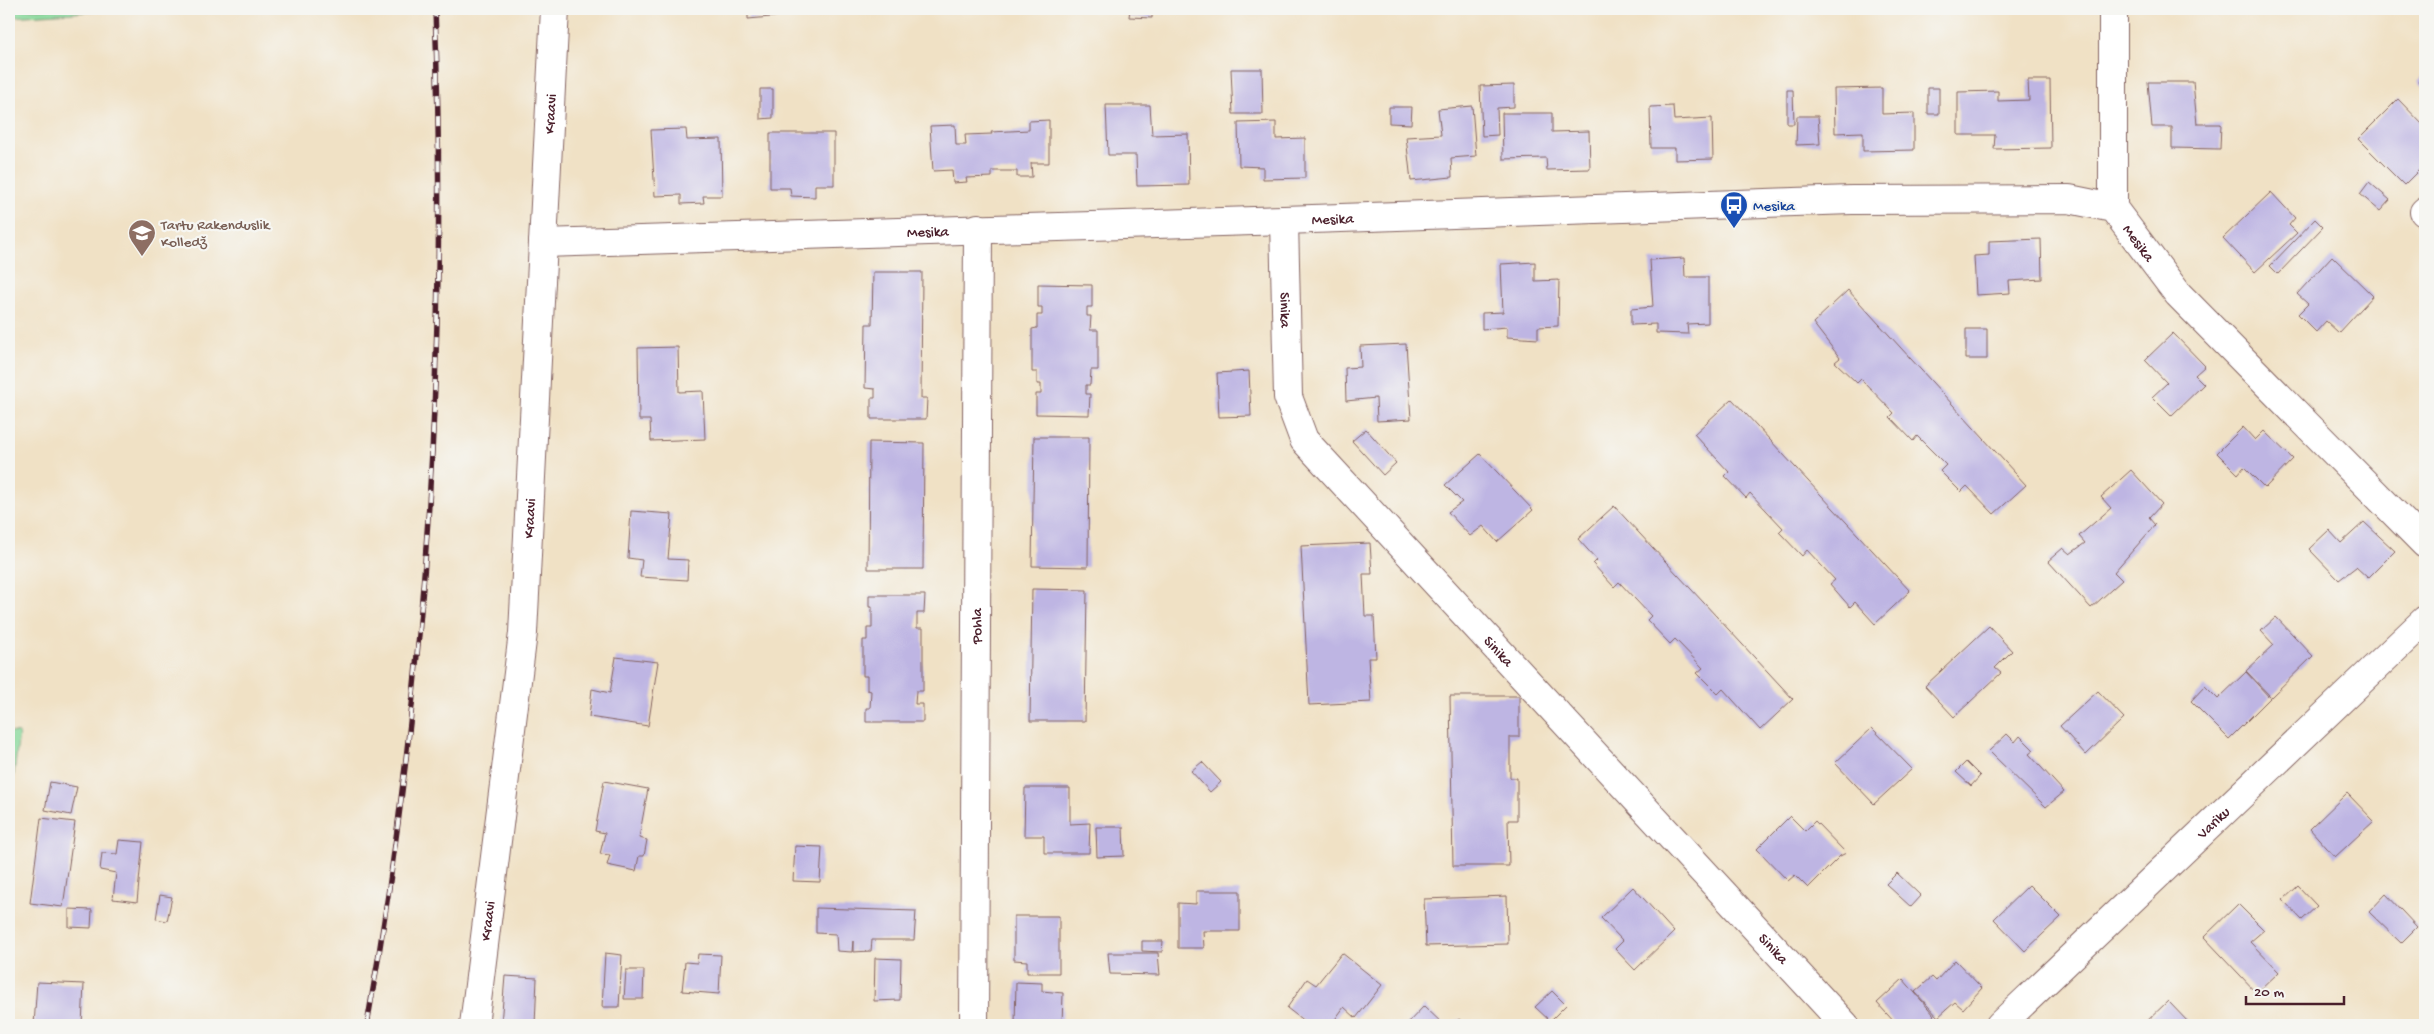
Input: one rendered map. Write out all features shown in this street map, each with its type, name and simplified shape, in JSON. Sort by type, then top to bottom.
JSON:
[{"type":"street","name":"Kraavi","points":[[474,1025],[523,633],[555,9]]},
{"type":"street","points":[[2113,9],[2113,208]]},
{"type":"street","name":"Mesika","points":[[543,243],[1852,200],[2069,199],[2113,208],[2178,294],[2425,544]]},
{"type":"street","name":"Sinika","points":[[1284,220],[1288,397],[1304,440],[1845,1025]]},
{"type":"street","name":"Pohla","points":[[974,1025],[978,228]]},
{"type":"street","name":"Variku","points":[[2000,1025],[2425,620]]},
{"type":"green space","points":[[11,9],[103,9],[103,11],[11,17]]},
{"type":"green space","points":[[9,732],[19,733],[9,816]]},
{"type":"building","points":[[748,9],[782,9],[783,16],[748,19]]},
{"type":"building","points":[[1130,9],[1152,9],[1152,18],[1129,17]]},
{"type":"building","points":[[1231,69],[1262,69],[1263,114],[1233,114]]},
{"type":"building","points":[[2425,74],[2425,88],[2418,81]]},
{"type":"building","points":[[2028,80],[2050,80],[2051,148],[1994,149],[1995,135],[1958,135],[1958,92],[1998,91],[1998,101],[2029,100]]},
{"type":"building","points":[[2148,82],[2193,82],[2197,124],[2221,124],[2220,149],[2172,148],[2172,127],[2152,127]]},
{"type":"building","points":[[1514,85],[1514,107],[1497,108],[1498,135],[1482,136],[1480,86]]},
{"type":"building","points":[[1882,88],[1882,114],[1914,113],[1914,150],[1863,151],[1863,132],[1835,133],[1834,89]]},
{"type":"building","points":[[1928,88],[1939,88],[1939,114],[1928,114]]},
{"type":"building","points":[[760,89],[773,89],[773,118],[760,119]]},
{"type":"building","points":[[1787,90],[1793,90],[1794,124],[1787,124]]},
{"type":"building","points":[[2398,99],[2425,127],[2425,164],[2404,185],[2358,139]]},
{"type":"building","points":[[1106,105],[1150,105],[1152,135],[1188,134],[1189,185],[1137,186],[1136,155],[1108,155]]},
{"type":"building","points":[[1472,106],[1476,156],[1451,158],[1452,177],[1411,181],[1406,137],[1441,135],[1438,109]]},
{"type":"building","points":[[1673,106],[1674,120],[1712,118],[1713,159],[1675,160],[1675,148],[1651,148],[1650,107]]},
{"type":"building","points":[[1389,107],[1412,107],[1411,124],[1389,123]]},
{"type":"building","points":[[1502,113],[1552,113],[1552,132],[1589,131],[1590,169],[1547,170],[1546,158],[1503,159]]},
{"type":"building","points":[[1797,116],[1818,116],[1820,144],[1796,145]]},
{"type":"building","points":[[1049,120],[1049,163],[1031,163],[1032,177],[1017,177],[1017,171],[992,171],[992,177],[966,178],[967,182],[953,183],[952,170],[933,171],[930,126],[955,125],[956,145],[966,145],[965,135],[1029,130],[1029,121]]},
{"type":"building","points":[[1276,122],[1276,139],[1305,138],[1305,178],[1263,179],[1263,167],[1239,166],[1238,123]]},
{"type":"building","points":[[686,129],[687,140],[721,139],[722,196],[703,196],[704,203],[681,204],[681,195],[655,196],[651,130]]},
{"type":"building","points":[[770,133],[834,133],[834,185],[815,185],[815,197],[791,196],[790,188],[770,188]]},
{"type":"building","points":[[2369,182],[2390,200],[2380,211],[2360,194]]},
{"type":"building","points":[[2271,192],[2295,218],[2289,225],[2297,233],[2255,272],[2223,238]]},
{"type":"building","points":[[2315,219],[2323,227],[2278,274],[2270,266]]},
{"type":"building","points":[[2041,239],[2042,279],[2009,281],[2010,293],[1976,295],[1974,256],[1989,255],[1989,241]]},
{"type":"building","points":[[2332,256],[2373,296],[2339,333],[2326,321],[2316,332],[2298,314],[2308,304],[2297,294]]},
{"type":"building","points":[[1684,258],[1685,277],[1708,277],[1708,323],[1687,324],[1688,334],[1656,333],[1656,324],[1631,325],[1631,309],[1653,307],[1650,260]]},
{"type":"building","points":[[1535,262],[1535,281],[1559,280],[1558,326],[1538,327],[1538,339],[1507,337],[1507,327],[1482,329],[1482,313],[1503,312],[1501,264]]},
{"type":"building","points":[[873,272],[922,272],[921,398],[927,398],[926,419],[871,419],[871,398],[875,398],[875,389],[865,388],[866,324],[872,324]]},
{"type":"building","points":[[1038,284],[1092,285],[1092,307],[1087,307],[1087,316],[1091,316],[1090,330],[1098,330],[1098,370],[1091,370],[1090,385],[1086,385],[1086,394],[1090,394],[1089,415],[1036,414],[1036,394],[1041,394],[1041,384],[1037,384],[1037,372],[1032,372],[1032,329],[1037,328],[1037,315],[1042,315],[1042,307],[1038,307]]},
{"type":"building","points":[[1848,290],[2026,485],[1994,514],[1967,486],[1961,492],[1940,471],[1946,465],[1917,436],[1913,441],[1890,417],[1894,413],[1861,379],[1857,383],[1835,362],[1840,358],[1813,323]]},
{"type":"building","points":[[1966,329],[1987,329],[1987,359],[1966,359]]},
{"type":"building","points":[[2173,333],[2205,366],[2195,375],[2204,384],[2171,416],[2152,397],[2167,383],[2145,360]]},
{"type":"building","points":[[1406,344],[1411,419],[1377,421],[1376,398],[1346,401],[1345,368],[1361,367],[1360,346]]},
{"type":"building","points":[[678,347],[679,392],[703,391],[705,439],[651,441],[650,420],[639,420],[638,348]]},
{"type":"building","points":[[1249,371],[1251,416],[1219,417],[1217,373]]},
{"type":"building","points":[[1732,399],[1910,591],[1875,624],[1855,602],[1850,607],[1830,584],[1835,580],[1807,550],[1802,556],[1779,532],[1783,528],[1750,493],[1746,498],[1725,476],[1729,472],[1694,434]]},
{"type":"building","points":[[2243,427],[2255,440],[2264,431],[2293,459],[2265,488],[2244,467],[2238,474],[2217,453]]},
{"type":"building","points":[[1366,429],[1396,463],[1383,475],[1352,441]]},
{"type":"building","points":[[1034,437],[1089,437],[1088,567],[1032,566]]},
{"type":"building","points":[[869,442],[924,443],[923,569],[868,569]]},
{"type":"building","points":[[1480,454],[1533,510],[1497,542],[1483,526],[1470,536],[1448,512],[1462,502],[1445,485]]},
{"type":"building","points":[[2131,470],[2162,504],[2149,518],[2155,525],[2114,572],[2122,580],[2091,608],[2048,561],[2063,548],[2070,554],[2085,543],[2079,536],[2111,508],[2101,497]]},
{"type":"building","points":[[1614,506],[1793,699],[1760,730],[1723,689],[1718,694],[1697,673],[1703,668],[1675,639],[1670,644],[1647,620],[1651,616],[1619,582],[1614,587],[1593,564],[1597,560],[1578,539]]},
{"type":"building","points":[[631,511],[672,514],[668,559],[688,560],[687,580],[640,577],[642,560],[628,558]]},
{"type":"building","points":[[2364,522],[2395,551],[2368,578],[2356,567],[2339,580],[2309,549],[2329,530],[2341,543]]},
{"type":"building","points":[[1370,543],[1372,574],[1363,574],[1365,616],[1374,616],[1376,658],[1368,658],[1371,702],[1309,705],[1301,546]]},
{"type":"building","points":[[1032,589],[1087,590],[1085,721],[1030,721]]},
{"type":"building","points":[[869,595],[925,595],[924,613],[917,613],[917,628],[923,628],[923,691],[916,691],[915,704],[923,704],[923,722],[866,722],[866,708],[870,708],[871,691],[867,690],[867,676],[863,676],[863,640],[867,640],[867,628],[872,628],[872,607],[869,607]]},
{"type":"building","points":[[2276,617],[2313,656],[2271,697],[2246,671],[2274,645],[2261,631]]},
{"type":"building","points":[[1989,626],[2012,651],[1995,668],[2001,673],[1954,717],[1925,686]]},
{"type":"building","points":[[616,657],[658,662],[648,726],[589,717],[592,689],[610,693]]},
{"type":"building","points":[[2246,672],[2270,698],[2229,739],[2191,701],[2205,686],[2218,699]]},
{"type":"building","points":[[2098,691],[2124,718],[2086,755],[2060,726]]},
{"type":"building","points":[[1450,696],[1519,696],[1519,737],[1510,737],[1510,778],[1517,778],[1517,820],[1508,820],[1509,866],[1453,866]]},
{"type":"building","points":[[1872,728],[1912,769],[1874,804],[1835,763]]},
{"type":"building","points":[[2007,734],[2015,742],[2020,736],[2034,750],[2029,754],[2064,792],[2046,807],[1989,751]]},
{"type":"building","points":[[1202,762],[1221,782],[1210,792],[1191,771]]},
{"type":"building","points":[[1966,762],[1980,776],[1971,786],[1956,772]]},
{"type":"building","points":[[604,781],[648,789],[639,838],[647,840],[644,856],[639,856],[636,871],[607,865],[610,855],[600,854],[605,833],[595,831]]},
{"type":"building","points":[[50,782],[77,787],[71,815],[45,810]]},
{"type":"building","points":[[1025,788],[1070,788],[1070,824],[1090,823],[1089,853],[1044,853],[1044,836],[1024,836]]},
{"type":"building","points":[[2347,793],[2374,821],[2335,857],[2310,829]]},
{"type":"building","points":[[1790,816],[1805,831],[1815,821],[1846,853],[1840,856],[1808,888],[1795,875],[1788,881],[1757,849]]},
{"type":"building","points":[[41,818],[75,822],[63,907],[30,903]]},
{"type":"building","points":[[1096,827],[1123,827],[1124,856],[1097,857]]},
{"type":"building","points":[[119,840],[143,842],[137,902],[113,899],[116,873],[100,870],[102,853],[117,854]]},
{"type":"building","points":[[795,846],[822,847],[820,882],[793,881]]},
{"type":"building","points":[[1897,873],[1921,896],[1911,907],[1886,884]]},
{"type":"building","points":[[2029,885],[2061,917],[2025,951],[1994,919]]},
{"type":"building","points":[[2298,886],[2317,906],[2302,920],[2283,900]]},
{"type":"building","points":[[1633,887],[1674,932],[1635,970],[1615,949],[1623,941],[1601,918]]},
{"type":"building","points":[[1196,891],[1240,891],[1240,931],[1203,931],[1204,948],[1178,948],[1178,903],[1196,904]]},
{"type":"building","points":[[2386,894],[2417,927],[2401,943],[2369,912]]},
{"type":"building","points":[[160,895],[172,897],[167,921],[156,919]]},
{"type":"building","points":[[1507,896],[1508,944],[1426,946],[1424,899]]},
{"type":"building","points":[[2238,904],[2264,930],[2250,942],[2279,972],[2257,993],[2204,937]]},
{"type":"building","points":[[816,908],[916,911],[914,940],[872,940],[871,951],[853,952],[853,941],[852,952],[837,951],[836,934],[816,933]]},
{"type":"building","points":[[69,909],[92,910],[91,928],[69,927]]},
{"type":"building","points":[[1014,916],[1059,916],[1059,973],[1027,973],[1027,961],[1014,960]]},
{"type":"building","points":[[1142,941],[1163,941],[1162,952],[1142,951]]},
{"type":"building","points":[[605,953],[622,955],[619,1007],[602,1007]]},
{"type":"building","points":[[1108,953],[1158,953],[1160,975],[1110,974]]},
{"type":"building","points":[[1342,953],[1382,985],[1356,1018],[1344,1007],[1331,1025],[1309,1025],[1287,1008],[1307,979],[1316,985]]},
{"type":"building","points":[[698,954],[721,955],[719,994],[682,991],[685,962],[697,963]]},
{"type":"building","points":[[875,958],[901,959],[900,1000],[874,1001]]},
{"type":"building","points":[[1955,960],[1982,988],[1963,1009],[1955,1002],[1938,1017],[1915,992],[1932,977],[1936,981]]},
{"type":"building","points":[[626,970],[644,970],[643,999],[624,999]]},
{"type":"building","points":[[505,976],[537,978],[535,1025],[501,1024]]},
{"type":"building","points":[[1903,979],[1934,1015],[1925,1025],[1897,1025],[1877,1003]]},
{"type":"building","points":[[37,982],[84,984],[82,1025],[34,1025]]},
{"type":"building","points":[[1016,982],[1042,983],[1042,991],[1063,993],[1062,1025],[1015,1025]]},
{"type":"building","points":[[1552,991],[1566,1005],[1550,1021],[1535,1007]]},
{"type":"building","points":[[2168,1001],[2191,1025],[2143,1025]]},
{"type":"building","points":[[1424,1006],[1444,1025],[1406,1025]]},
{"type":"building","points":[[1459,1019],[1466,1025],[1453,1025]]},
{"type":"railway","points":[[367,1025],[404,773],[418,646],[428,519],[435,392],[438,264],[435,9]]},
{"type":"place","name":"Mesika","points":[[1734,229]]},
{"type":"place","name":"Tartu Rakenduslik Kolledž","points":[[142,257]]}]
